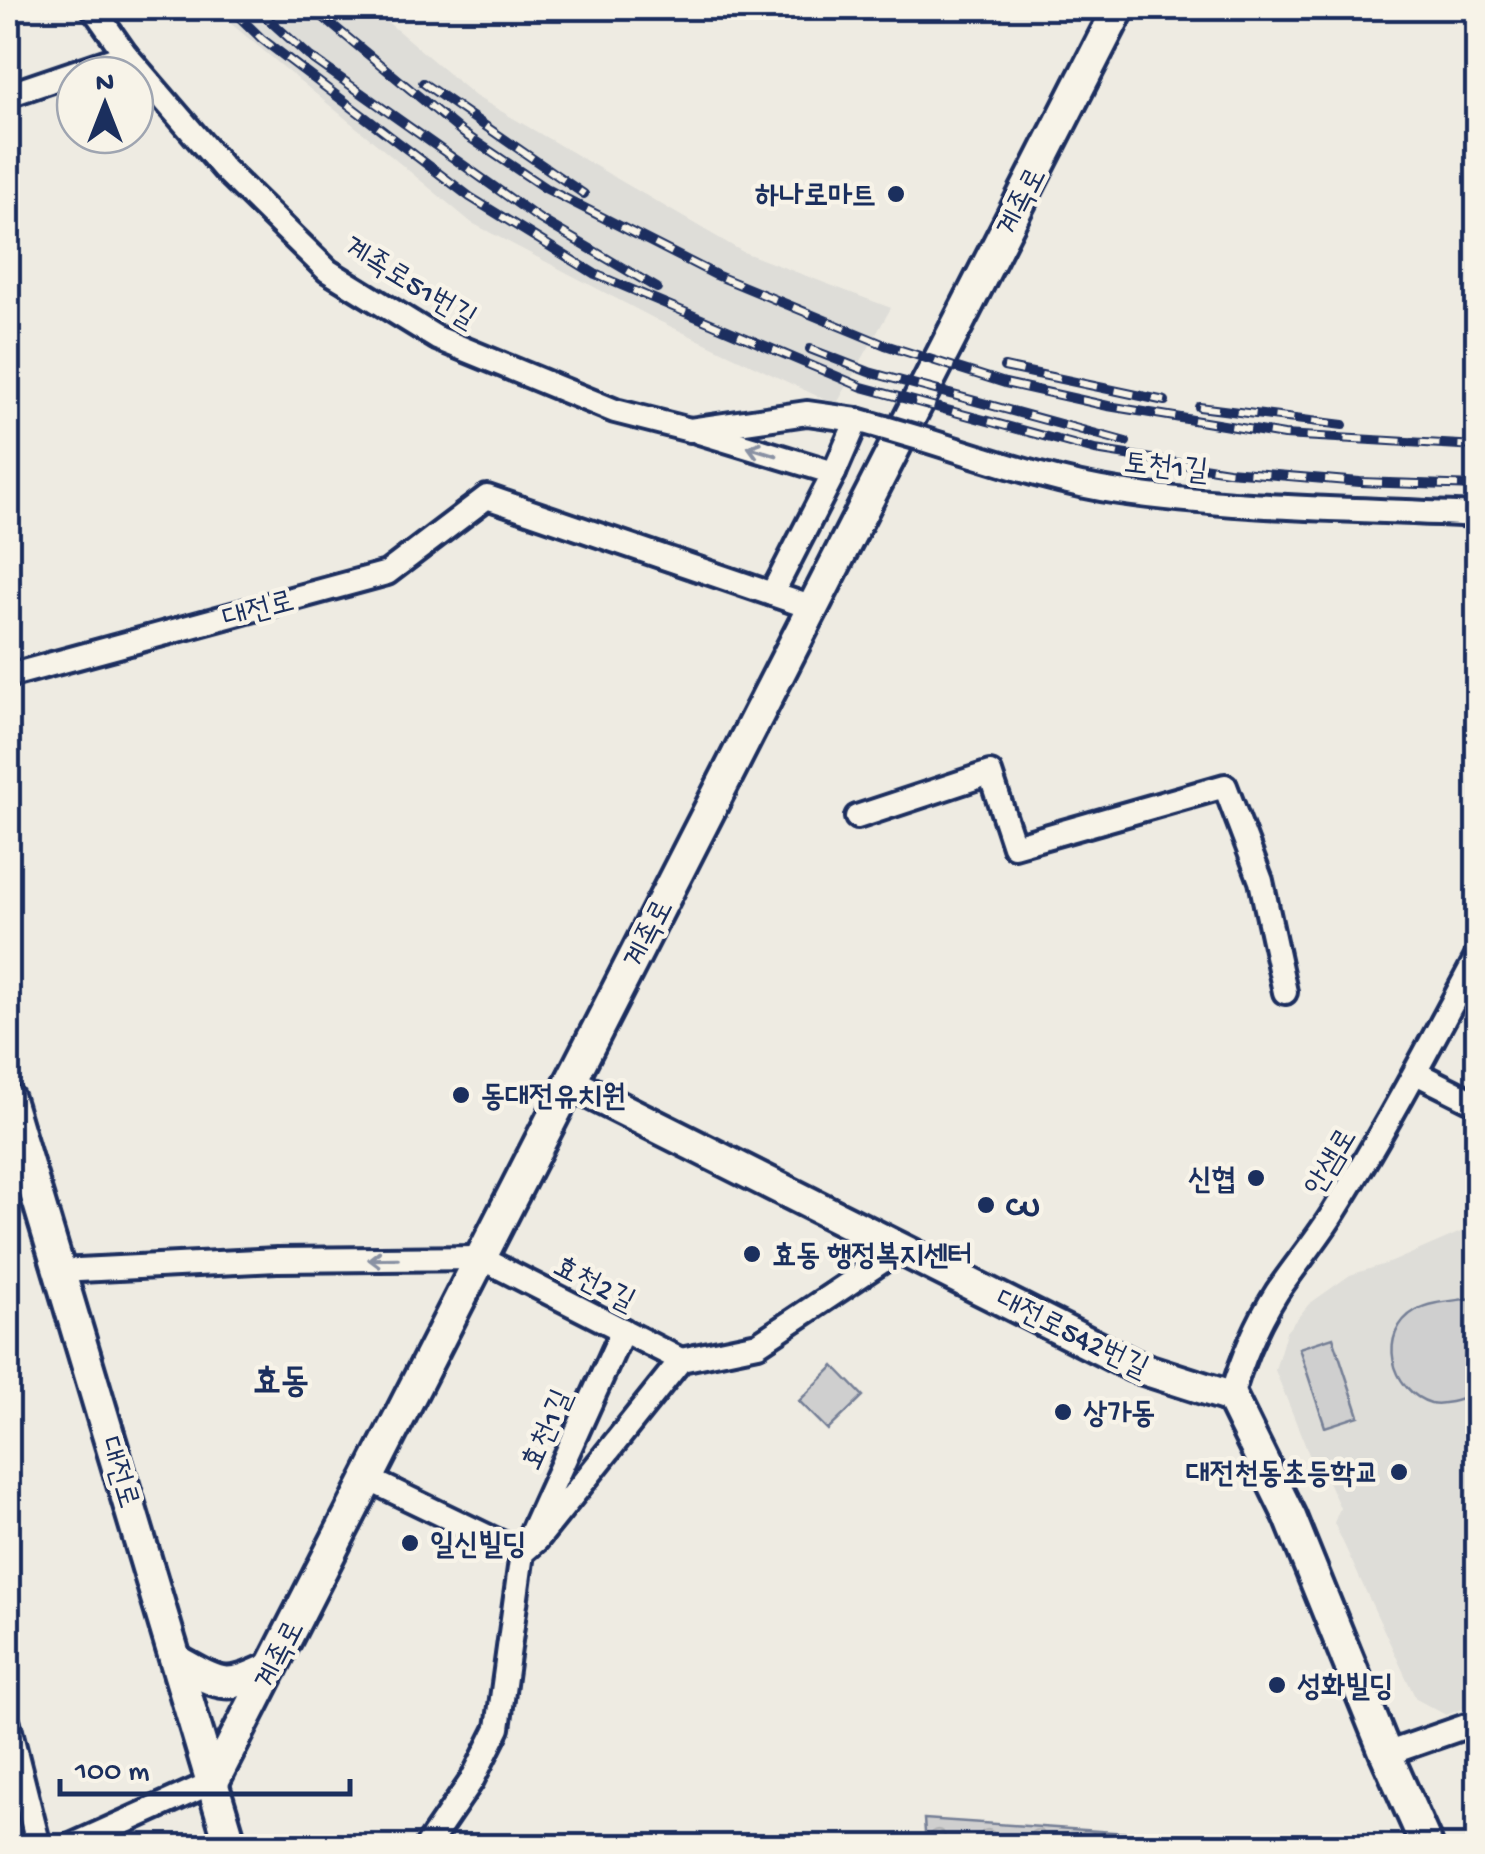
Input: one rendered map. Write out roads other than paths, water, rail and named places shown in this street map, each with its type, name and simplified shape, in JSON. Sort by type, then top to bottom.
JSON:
[{"type":"main road","name":"계족로","points":[[213,1782],[1119,8]]},
{"type":"main road","name":"대전로542번길","points":[[570,1083],[1134,1366],[1231,1397]]},
{"type":"main road","name":"대전로","points":[[8,1099],[231,1846]]},
{"type":"main road","points":[[1231,1397],[1290,1517],[1427,1846]]},
{"type":"main road","points":[[179,1662],[217,1683],[242,1682],[271,1668]]},
{"type":"street","name":"계족로51번길","points":[[93,8],[125,55]]},
{"type":"street","points":[[8,95],[55,79]]},
{"type":"street","name":"계족로51번길","points":[[155,90],[224,170],[328,270],[437,338],[616,411],[690,430],[807,413],[857,420]]},
{"type":"street","points":[[813,608],[772,594],[857,420]]},
{"type":"street","name":"토천1길","points":[[857,420],[1038,474],[1118,492],[1320,509],[1478,514]]},
{"type":"street","points":[[690,430],[834,473]]},
{"type":"street","name":"대전로","points":[[8,676],[387,574],[487,497],[772,594]]},
{"type":"street","points":[[857,817],[990,774],[1014,846],[1225,786],[1260,881],[1284,992]]},
{"type":"street","name":"안샘로","points":[[1231,1397],[1257,1326],[1333,1213],[1416,1073],[1478,954]]},
{"type":"street","points":[[1416,1073],[1478,1104]]},
{"type":"street","points":[[368,1478],[522,1553],[537,1540],[680,1360],[758,1344],[902,1248]]},
{"type":"street","points":[[60,1272],[277,1260],[481,1258]]},
{"type":"street","name":"효천2길","points":[[481,1258],[680,1360]]},
{"type":"street","name":"효천1길","points":[[427,1846],[472,1780],[498,1728],[522,1553],[623,1330]]},
{"type":"street","points":[[1386,1754],[1478,1722]]},
{"type":"street","points":[[8,1723],[40,1846]]},
{"type":"street","points":[[71,1846],[213,1782]]},
{"type":"railway","points":[[230,8],[262,39],[470,197],[595,274],[862,387],[1095,450],[1228,471],[1360,482],[1478,486]]},
{"type":"railway","points":[[256,8],[309,56],[538,218],[657,288]]},
{"type":"railway","points":[[312,8],[463,133],[545,188],[716,275],[885,345],[1005,383],[1108,406],[1284,435],[1478,446]]},
{"type":"railway","points":[[423,83],[584,194]]},
{"type":"railway","points":[[810,349],[869,372],[1126,442]]},
{"type":"railway","points":[[1004,367],[1165,401]]},
{"type":"railway","points":[[1199,407],[1343,425]]},
{"type":"place","name":"하나로마트","points":[[896,194]]},
{"type":"place","name":"동대전유치원","points":[[461,1095]]},
{"type":"place","name":"신협","points":[[1256,1178]]},
{"type":"place","name":"CU","points":[[986,1205]]},
{"type":"place","name":"효동 행정복지센터","points":[[752,1254]]},
{"type":"place","name":"상가동","points":[[1063,1412]]},
{"type":"place","name":"대전천동초등학교","points":[[1399,1472]]},
{"type":"place","name":"일신빌딩","points":[[410,1543]]},
{"type":"place","name":"성화빌딩","points":[[1277,1685]]},
{"type":"district","name":"효동","points":[[281,1379]]}]
